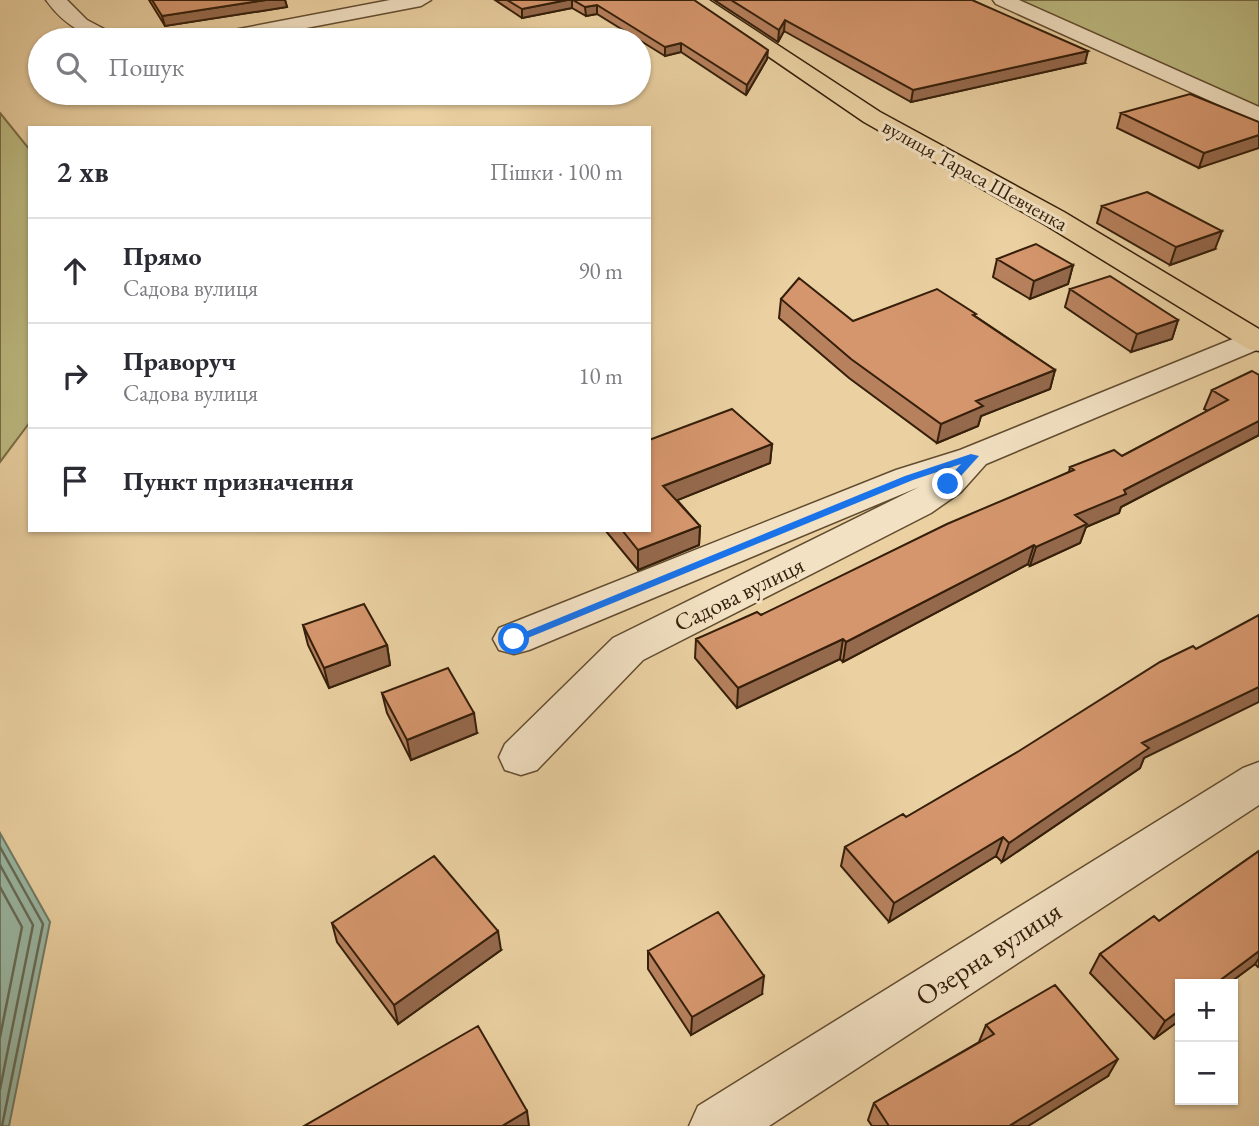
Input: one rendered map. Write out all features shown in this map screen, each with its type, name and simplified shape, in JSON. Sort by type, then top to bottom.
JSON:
[{"type":"main road","name":"вулиця Тараса Шевченка","points":[[696,0],[872,117],[1054,218],[1257,341]]},
{"type":"street","points":[[56,0],[80,24],[88,28]]},
{"type":"street","points":[[275,28],[421,0]]},
{"type":"street","points":[[1003,0],[1259,116]]},
{"type":"street","name":"Садова вулиця","points":[[514,639],[909,478],[974,456],[1257,341]]},
{"type":"street","name":"Садова вулиця","points":[[522,757],[628,649],[918,505],[948,484],[974,456]]},
{"type":"street","name":"Озерна вулиця","points":[[718,1126],[1259,781]]},
{"type":"shaded area","points":[[1003,0],[1259,0],[1259,116]]},
{"type":"shaded area","points":[[0,113],[28,148],[28,425],[0,462]]},
{"type":"water","points":[[0,833],[50,922],[9,1126],[0,1126]]},
{"type":"building","points":[[152,0],[266,0],[162,16]]},
{"type":"building","points":[[507,0],[567,0],[522,9]]},
{"type":"building","points":[[573,0],[694,0],[768,50],[747,85],[681,43],[665,47],[651,38],[651,28],[634,28],[597,5],[585,7]]},
{"type":"building","points":[[731,0],[972,0],[1088,51],[913,90],[785,20],[779,30]]},
{"type":"building","points":[[1190,94],[1259,122],[1259,135],[1204,153],[1121,113]]},
{"type":"building","points":[[1147,192],[1222,231],[1176,247],[1102,206]]},
{"type":"building","points":[[1036,244],[1073,265],[1034,281],[997,259]]},
{"type":"building","points":[[1110,276],[1178,320],[1137,334],[1070,289]]},
{"type":"building","points":[[799,278],[853,321],[937,289],[1055,370],[976,401],[983,406],[941,424],[851,359],[781,299]]},
{"type":"building","points":[[1252,371],[1259,375],[1259,421],[1124,490],[1126,494],[1075,515],[1087,524],[1036,547],[1034,545],[846,642],[843,639],[738,688],[696,639],[757,612],[761,615],[947,524],[1074,470],[1070,467],[1114,450],[1122,456],[1228,400],[1212,390]]},
{"type":"building","points":[[732,409],[772,444],[663,486],[700,526],[638,550],[624,532],[651,532],[651,439]]},
{"type":"building","points":[[364,604],[387,645],[324,668],[303,625]]},
{"type":"building","points":[[1259,615],[1259,687],[1142,743],[1149,748],[1009,843],[1003,837],[894,903],[845,847],[903,814],[906,817],[1019,751],[1160,662],[1193,646],[1196,649]]},
{"type":"building","points":[[448,668],[474,713],[407,740],[382,693]]},
{"type":"building","points":[[1259,851],[1259,951],[1222,979],[1175,979],[1175,1014],[1165,1021],[1100,954],[1154,916],[1159,921]]},
{"type":"building","points":[[434,856],[498,931],[394,1005],[332,923]]},
{"type":"building","points":[[718,912],[764,976],[692,1017],[648,951]]},
{"type":"building","points":[[1055,985],[1118,1059],[1009,1126],[889,1126],[874,1103],[994,1034],[986,1025]]},
{"type":"building","points":[[478,1026],[527,1111],[502,1126],[304,1126]]},
{"type":"route","points":[[514,639],[909,478],[974,456],[948,484]]}]
